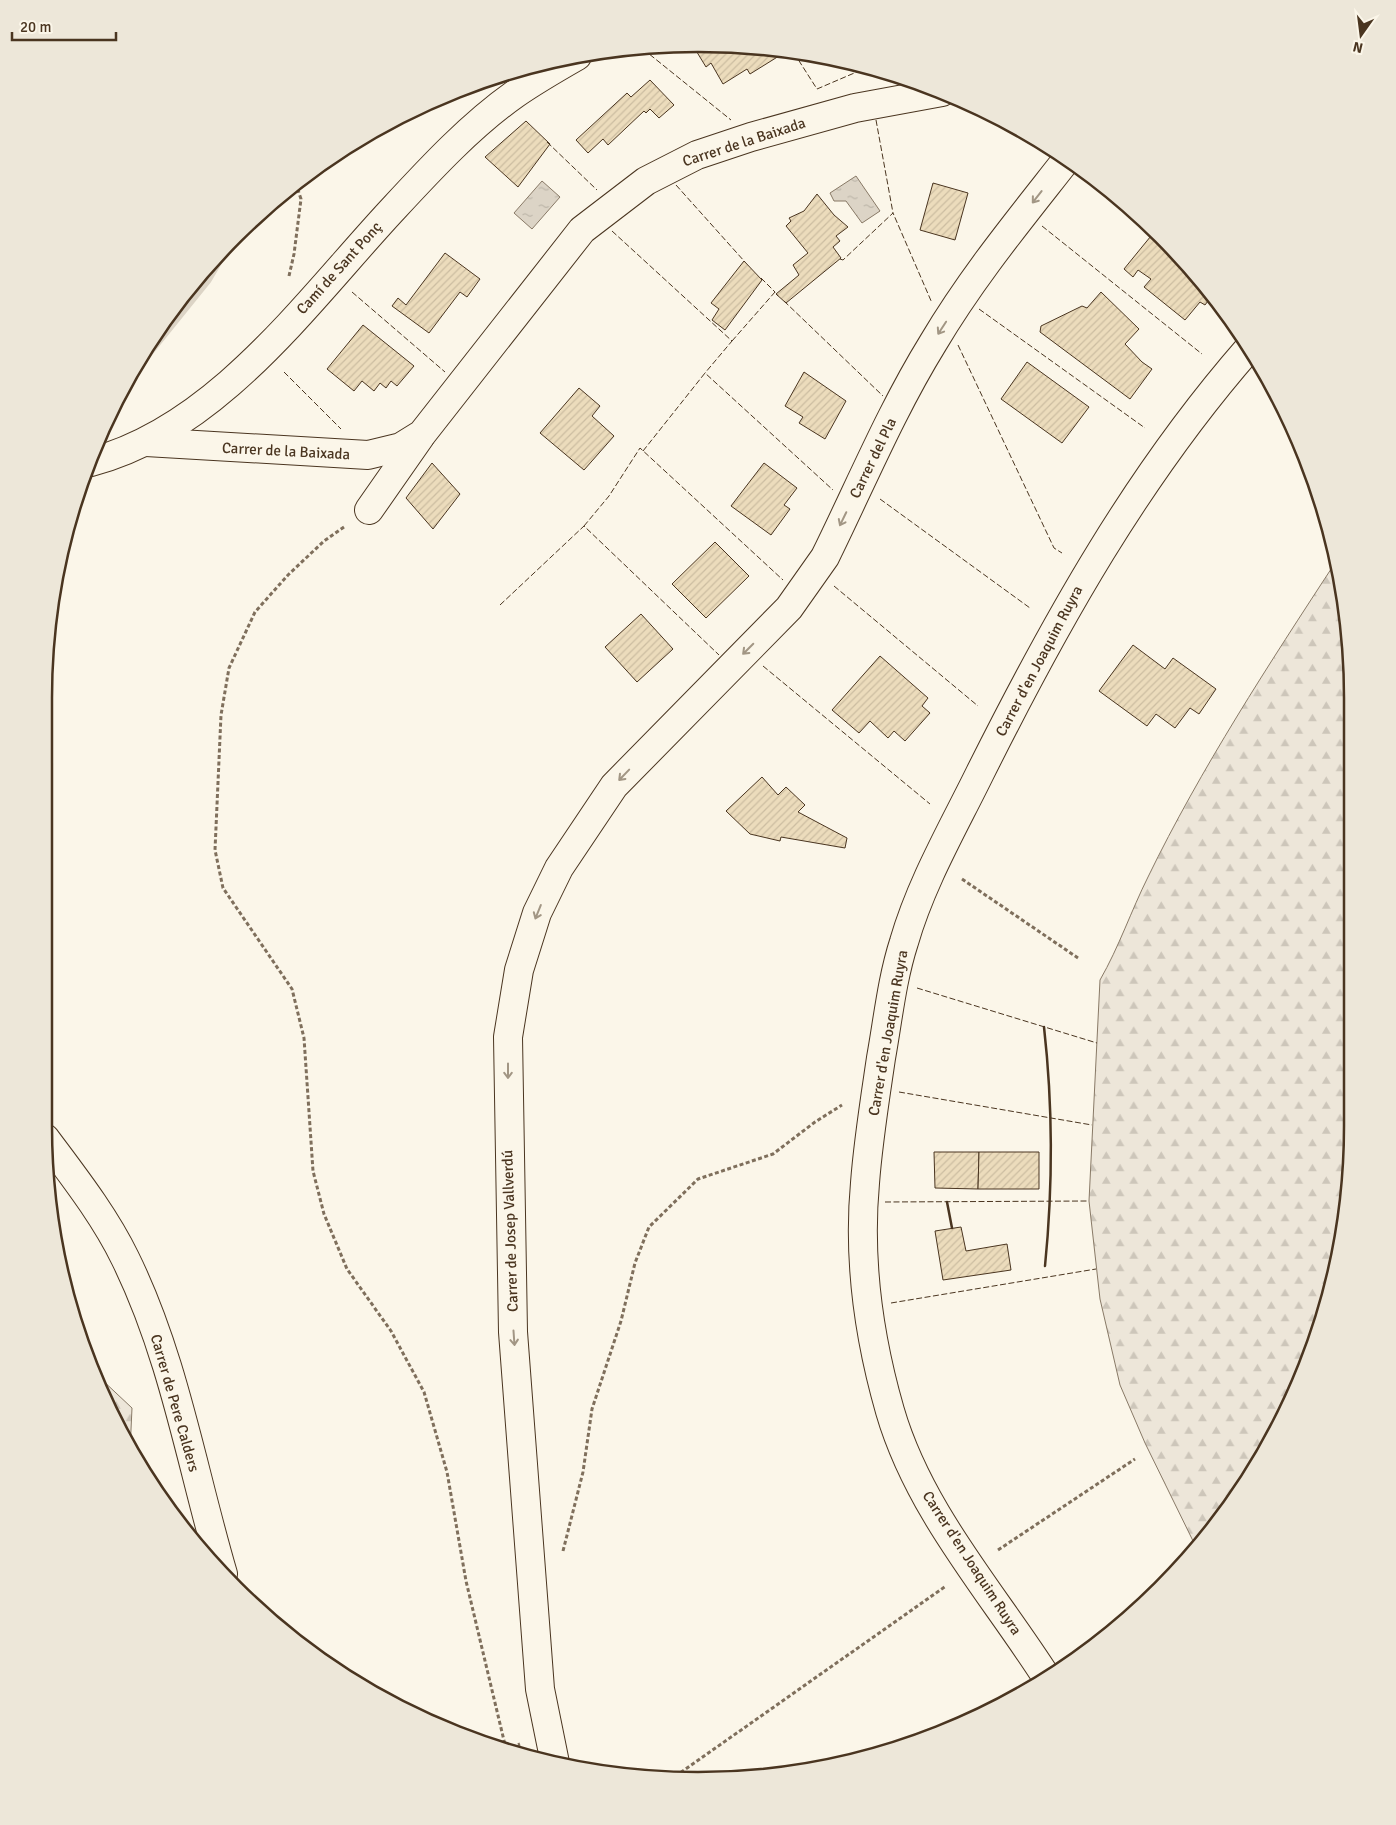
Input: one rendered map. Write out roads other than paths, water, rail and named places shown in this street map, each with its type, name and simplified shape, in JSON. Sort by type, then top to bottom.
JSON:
[{"type":"street","name":"Camí de Sant Ponç","points":[[99,459],[146,442],[208,402],[246,369],[395,207],[473,129],[515,94],[557,68]]},
{"type":"street","name":"Carrer de la Baixada","points":[[369,510],[422,434],[582,230],[646,181],[697,155],[751,137],[855,108],[926,95]]},
{"type":"street","name":"Carrer del Pla","points":[[658,740],[789,608],[811,580],[825,557],[900,401],[932,343],[977,273],[1062,165]]},
{"type":"street","name":"Carrer d'en Joaquim Ruyra","points":[[1043,1672],[932,1507],[906,1455],[891,1413],[870,1322],[865,1271],[864,1203],[877,1085],[903,942],[936,862],[1038,660],[1083,581],[1150,472],[1244,354]]},
{"type":"street","name":"Carrer de la Baixada","points":[[146,442],[368,455],[401,447],[422,434]]},
{"type":"street","name":"Carrer de Josep Vallverdú","points":[[554,1756],[540,1689],[513,1332],[508,1038],[519,970],[537,913],[559,868],[614,786],[658,740]]},
{"type":"street","name":"Carrer de Pere Calders","points":[[53,1149],[93,1203],[125,1258],[147,1308],[166,1359],[219,1559]]},
{"type":"water","points":[[856,176],[880,211],[862,223],[846,201],[834,201],[830,193]]},
{"type":"water","points":[[542,181],[560,197],[532,229],[514,213]]}]
